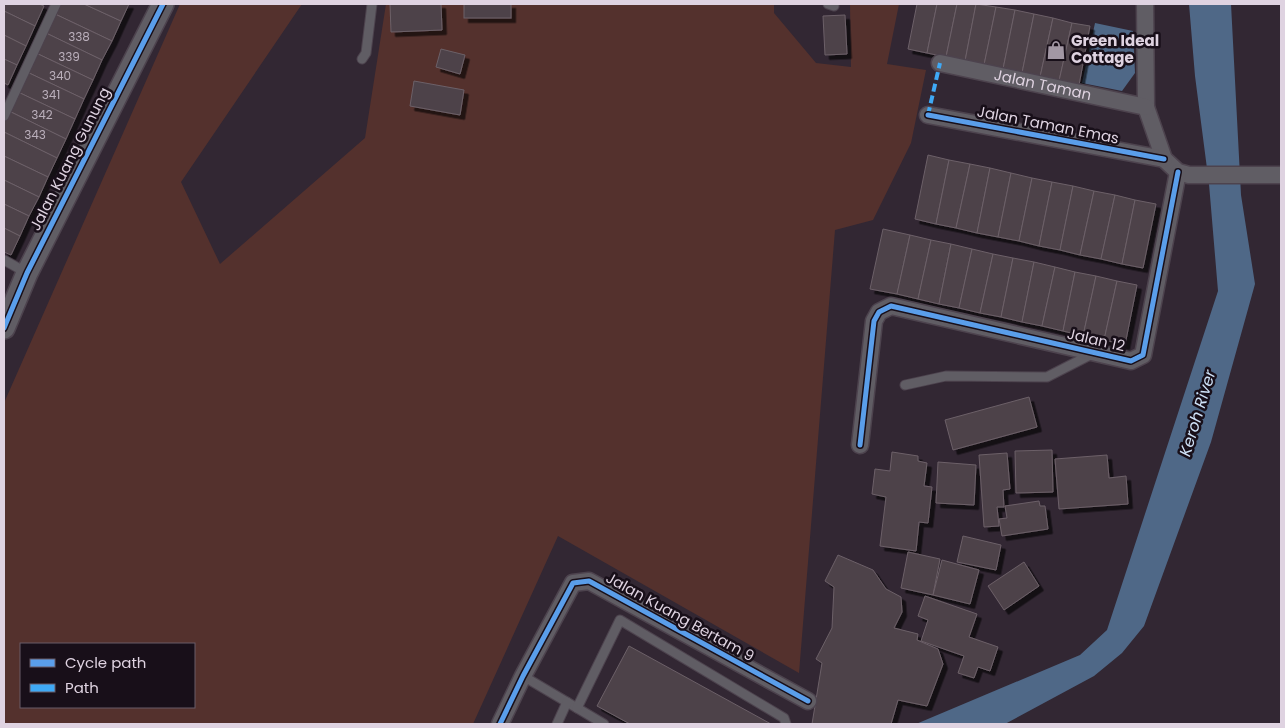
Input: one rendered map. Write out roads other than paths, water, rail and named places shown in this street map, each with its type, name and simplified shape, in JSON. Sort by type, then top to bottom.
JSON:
[{"type":"street","name":"Jalan Kuang Gunung","points":[[4,328],[27,272],[163,4]]},
{"type":"street","points":[[1145,4],[1146,108],[1164,159],[1184,174],[1281,175]]},
{"type":"street","name":"Jalan Taman","points":[[940,63],[1146,108]]},
{"type":"street","name":"Jalan Taman Emas","points":[[928,115],[1164,159]]},
{"type":"street","name":"Jalan 12","points":[[860,445],[874,321],[879,312],[891,306],[1132,361],[1143,355],[1184,174]]},
{"type":"street","name":"Jalan Kuang Bertam 9","points":[[500,724],[573,582],[589,581],[808,701]]},
{"type":"lane","points":[[4,116],[56,4]]},
{"type":"lane","points":[[362,59],[366,53],[372,4]]},
{"type":"lane","points":[[4,260],[27,272]]},
{"type":"lane","points":[[905,385],[946,376],[1047,377],[1095,353]]},
{"type":"lane","points":[[577,708],[620,620],[784,718],[786,724]]},
{"type":"lane","points":[[523,676],[604,724]]},
{"type":"lane","points":[[557,724],[567,702]]},
{"type":"water","name":"Keroh River","points":[[1189,4],[1231,4],[1241,195],[1255,284],[1211,442],[1144,626],[1122,653],[1094,676],[1005,724],[916,724],[1080,655],[1107,630],[1218,291],[1209,184],[1195,76]]},
{"type":"water","points":[[1095,23],[1133,31],[1135,73],[1122,91],[1082,83]]},
{"type":"place","name":"Green Ideal Cottage","points":[[1056,50]]}]
